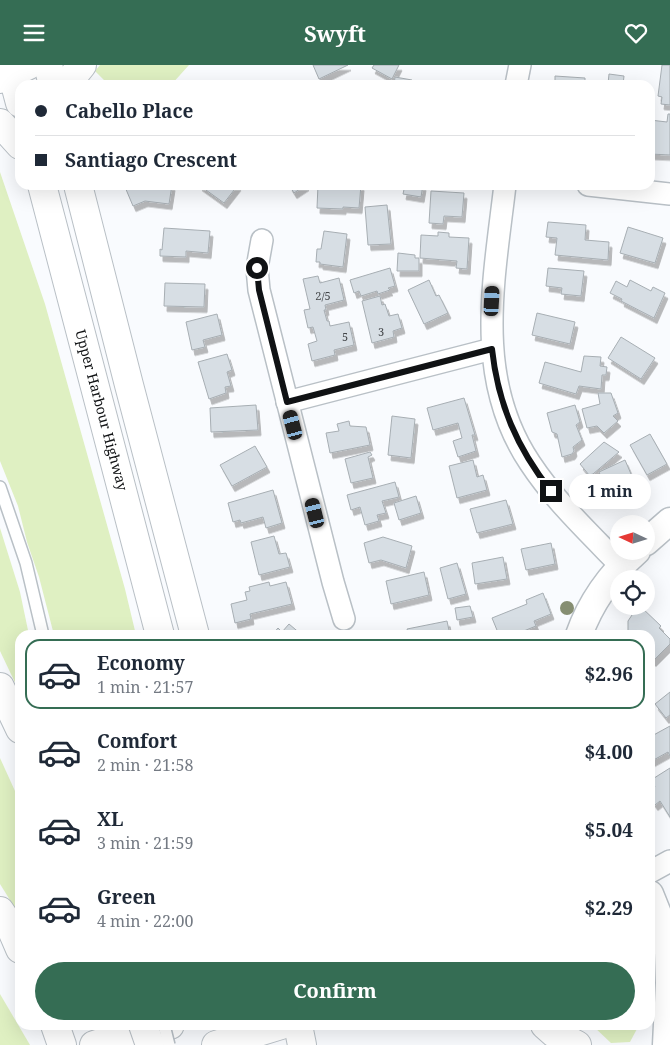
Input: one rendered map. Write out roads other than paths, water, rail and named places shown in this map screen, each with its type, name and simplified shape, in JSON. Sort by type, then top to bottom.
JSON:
[{"type":"main road","points":[[48,65],[52,80]]},
{"type":"main road","points":[[69,80],[82,65]]},
{"type":"main road","points":[[0,123],[15,140]]},
{"type":"main road","name":"Upper Harbour Highway","points":[[43,190],[159,630]]},
{"type":"main road","points":[[79,190],[194,630]]},
{"type":"main road","points":[[0,687],[15,718]]},
{"type":"main road","points":[[0,911],[15,938]]},
{"type":"main road","points":[[57,1030],[62,1045]]},
{"type":"main road","points":[[145,1030],[150,1045]]},
{"type":"main road","points":[[94,1045],[147,1030]]},
{"type":"main road","points":[[216,1045],[265,1030]]},
{"type":"main road","points":[[299,1030],[302,1045]]},
{"type":"street","points":[[517,80],[520,65]]},
{"type":"street","points":[[504,190],[493,286],[492,349],[494,371],[502,399],[511,426],[529,462],[561,504],[610,544]]},
{"type":"street","points":[[634,190],[670,194]]},
{"type":"street","points":[[262,240],[257,268],[259,290],[344,619]]},
{"type":"street","points":[[287,402],[492,349]]},
{"type":"street","points":[[655,535],[670,521]]},
{"type":"street","points":[[581,630],[602,589],[628,560]]},
{"type":"street","points":[[655,869],[670,861]]},
{"type":"street","points":[[655,906],[661,921],[668,952],[669,983],[666,1045]]},
{"type":"street","points":[[655,1029],[669,983]]},
{"type":"street","points":[[650,1045],[655,1030]]},
{"type":"lane","points":[[0,487],[26,563],[42,630]]},
{"type":"lane","points":[[165,1030],[169,1045]]}]
